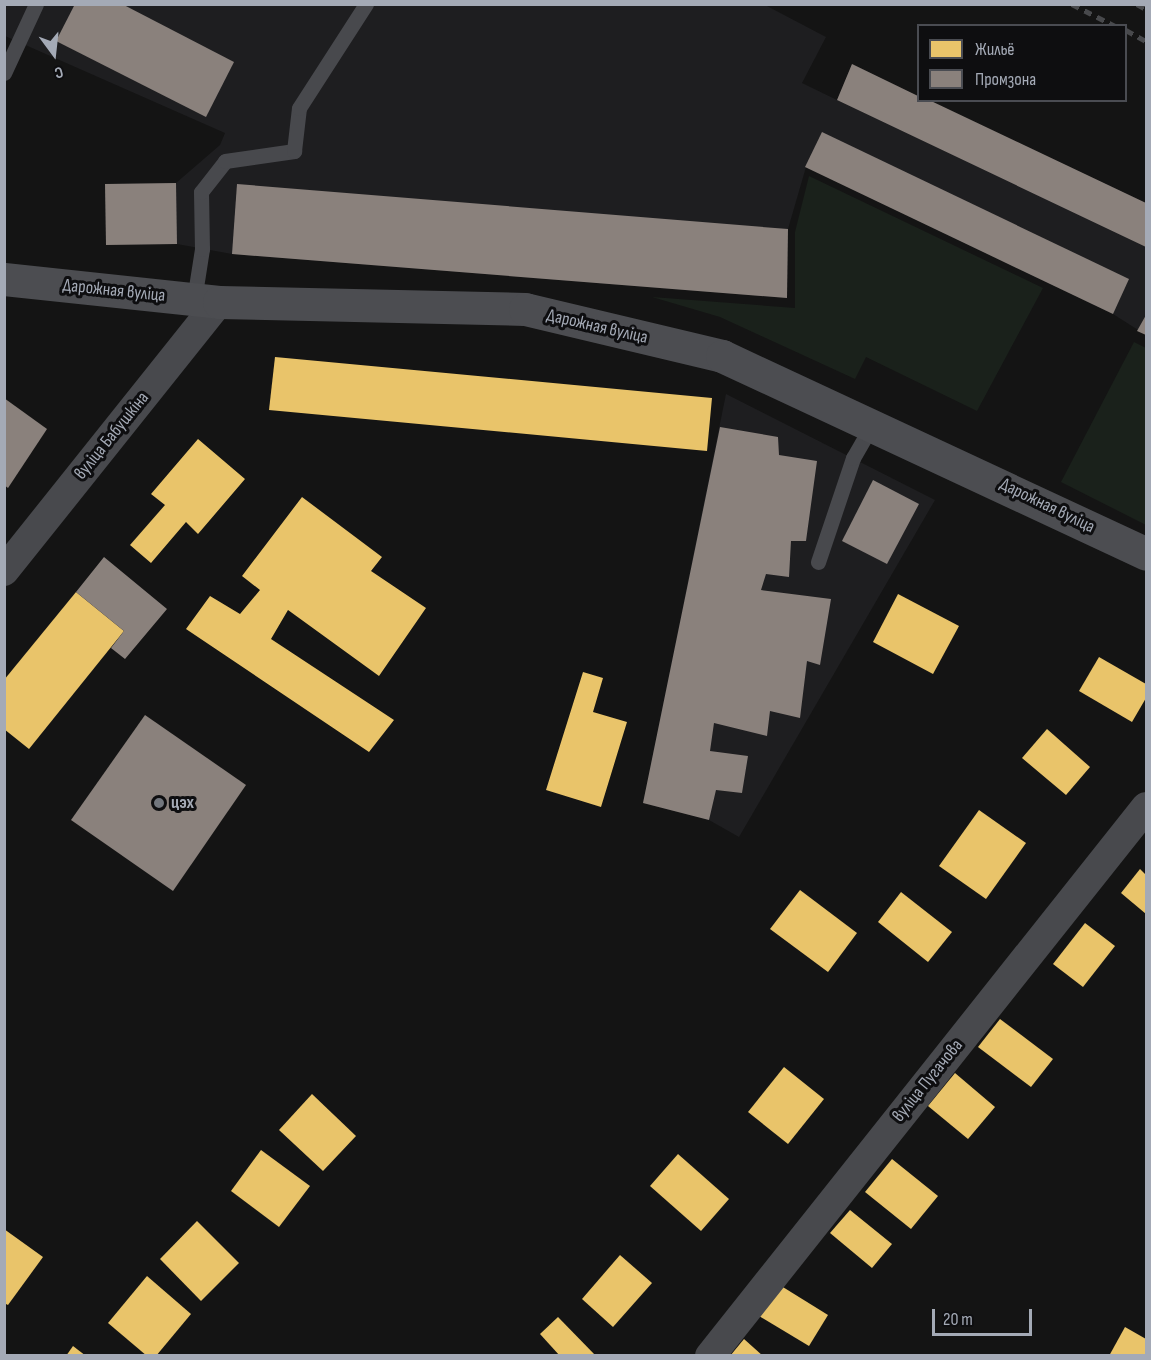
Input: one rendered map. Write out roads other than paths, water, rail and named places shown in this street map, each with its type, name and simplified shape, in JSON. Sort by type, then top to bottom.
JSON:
[{"type":"street","name":"Дарожная вуліца","points":[[4,279],[206,301],[525,309],[722,357],[1146,554]]},
{"type":"street","name":"вуліца Бабушкіна","points":[[4,571],[206,301]]},
{"type":"street","name":"вуліца Пугачова","points":[[710,1356],[1146,807]]},
{"type":"lane","points":[[4,73],[36,4]]},
{"type":"lane","points":[[206,301],[201,192],[225,161],[294,151],[299,108],[366,4]]},
{"type":"lane","points":[[818,562],[853,458],[872,425]]},
{"type":"railway","points":[[1072,4],[1111,24]]},
{"type":"railway","points":[[1137,4],[1146,9]]},
{"type":"railway","points":[[1127,31],[1146,41]]},
{"type":"place","name":"цэх","points":[[159,803]]}]
